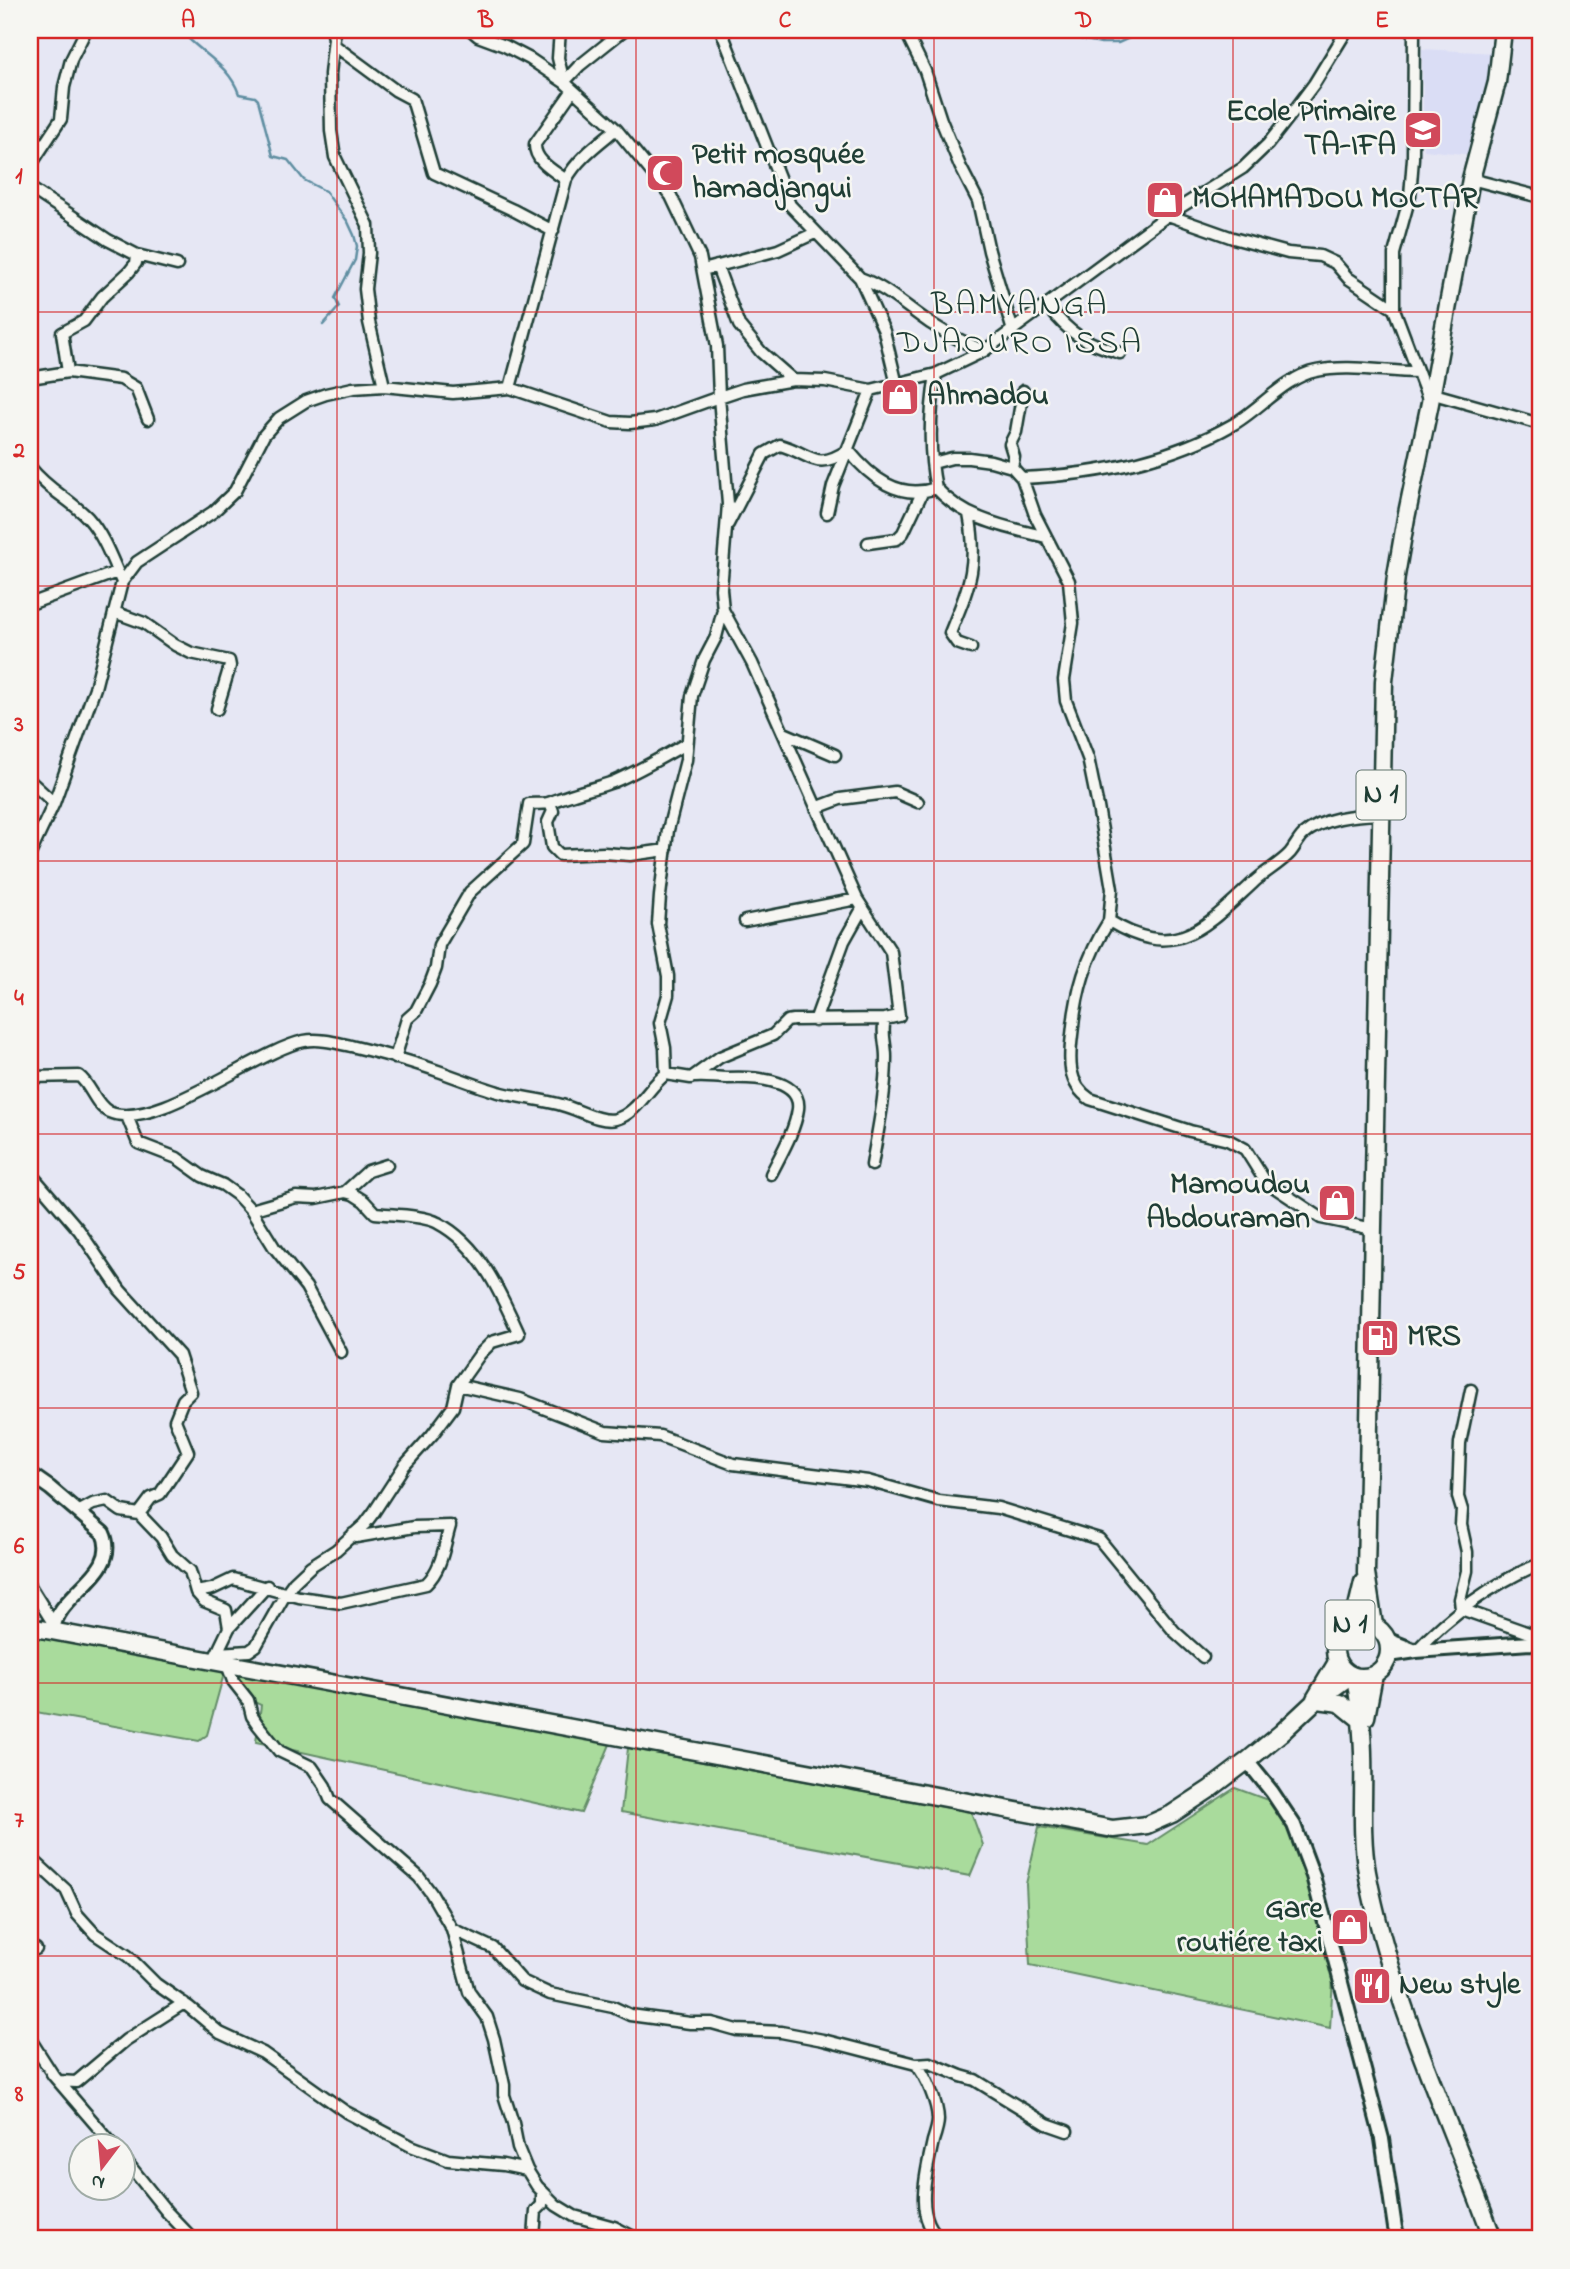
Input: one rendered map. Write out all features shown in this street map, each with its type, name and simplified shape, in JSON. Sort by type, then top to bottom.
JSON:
[{"type":"main road","name":"N 1","points":[[1374,1625],[1366,1573],[1384,681],[1396,576],[1435,399],[1471,179],[1497,82],[1503,30]]},
{"type":"main road","name":"N 1","points":[[1353,1624],[1366,1573]]},
{"type":"main road","name":"N 1","points":[[1364,1622],[1374,1625],[1382,1631],[1389,1648],[1381,1670],[1374,1675],[1353,1675],[1338,1662],[1335,1653],[1339,1635],[1353,1624],[1364,1622]]},
{"type":"main road","points":[[30,1627],[53,1627],[1113,1829],[1147,1825],[1172,1814],[1247,1761],[1315,1702],[1353,1675],[1362,1728],[1361,1797],[1367,1869],[1379,1928],[1394,1983],[1493,2239]]},
{"type":"main road","points":[[1315,1702],[1338,1662]]},
{"type":"main road","points":[[1362,1728],[1374,1675]]},
{"type":"main road","points":[[1315,1702],[1340,1703],[1362,1728]]},
{"type":"street","points":[[30,166],[61,119],[64,87],[71,60],[86,30]]},
{"type":"street","points":[[331,30],[334,46],[330,74],[331,131],[335,156],[368,225],[369,253],[365,289],[369,322],[384,386]]},
{"type":"street","points":[[471,30],[478,36],[530,58],[564,82],[616,129],[671,196],[700,257],[718,346],[719,397],[728,504],[721,589],[723,610],[716,637],[704,660],[692,696],[686,760],[677,789],[666,850],[658,924],[668,976],[668,995],[660,1023],[666,1074]]},
{"type":"street","points":[[560,30],[558,58],[564,82]]},
{"type":"street","points":[[564,82],[579,66],[624,30]]},
{"type":"street","points":[[721,30],[790,205],[860,278],[888,291],[954,337],[984,351]]},
{"type":"street","points":[[905,30],[925,71],[960,166],[978,201],[989,251],[1013,331]]},
{"type":"street","points":[[30,604],[120,577],[137,562],[213,512],[235,491],[264,435],[279,418],[306,401],[326,394],[353,388],[384,386],[453,393],[510,388],[611,422],[630,423],[655,419],[743,389],[793,380],[825,381],[871,390],[936,374],[984,351],[1168,215],[1243,168],[1268,144],[1314,84],[1347,30]]},
{"type":"street","points":[[1414,30],[1413,158],[1410,196],[1394,254],[1394,309],[1417,372],[1435,399],[1540,424]]},
{"type":"street","points":[[334,46],[395,90],[412,99],[434,173],[553,231]]},
{"type":"street","points":[[566,180],[534,152],[535,144],[573,90]]},
{"type":"street","points":[[510,388],[566,180],[571,170],[591,149],[616,129]]},
{"type":"street","points":[[1471,179],[1540,197]]},
{"type":"street","points":[[30,188],[108,240],[137,255],[177,265]]},
{"type":"street","points":[[1168,215],[1233,238],[1288,253],[1320,256],[1335,263],[1348,278],[1394,309]]},
{"type":"street","points":[[703,270],[778,250],[815,233]]},
{"type":"street","points":[[68,372],[62,333],[84,321],[102,297],[129,272],[136,263],[137,255]]},
{"type":"street","points":[[717,266],[739,325],[761,352],[793,380]]},
{"type":"street","points":[[860,278],[884,331],[897,385]]},
{"type":"street","points":[[1046,305],[1075,336],[1089,344],[1120,353]]},
{"type":"street","points":[[1022,478],[1089,472],[1157,457],[1231,426],[1287,385],[1315,371],[1349,369],[1417,372]]},
{"type":"street","points":[[30,378],[68,372],[121,379],[136,388],[148,419]]},
{"type":"street","points":[[936,374],[931,404],[936,488],[959,509],[969,514],[988,522],[1046,537]]},
{"type":"street","points":[[827,513],[833,486],[871,390]]},
{"type":"street","points":[[1012,467],[1014,457],[1010,444],[1016,432],[1023,391]]},
{"type":"street","points":[[726,527],[764,454],[780,445],[799,450],[813,460],[832,461],[848,450]]},
{"type":"street","points":[[848,450],[864,469],[880,482],[894,488],[922,493],[936,488]]},
{"type":"street","points":[[933,463],[952,458],[969,458],[1012,467],[1022,478],[1046,537],[1069,581],[1073,623],[1064,680],[1066,701],[1088,758],[1112,890],[1109,921],[1097,940],[1074,1002],[1070,1070],[1083,1094],[1090,1099],[1227,1140],[1245,1149],[1265,1181],[1321,1218],[1373,1228]]},
{"type":"street","points":[[30,467],[43,484]]},
{"type":"street","points":[[30,478],[43,484],[87,518],[100,535],[120,577],[95,688],[54,803],[30,854]]},
{"type":"street","points":[[868,543],[897,539],[903,533],[922,493]]},
{"type":"street","points":[[969,514],[973,534],[973,564],[967,594],[950,633],[957,643],[971,648]]},
{"type":"street","points":[[691,1078],[720,1057],[773,1034],[787,1021],[885,1019],[899,1016],[891,952],[857,899],[752,663],[723,610]]},
{"type":"street","points":[[114,612],[144,623],[191,653],[229,662],[217,709]]},
{"type":"street","points":[[784,733],[835,755]]},
{"type":"street","points":[[395,1058],[407,1020],[416,1011],[430,984],[436,968],[439,945],[470,892],[523,844],[529,804],[550,803],[555,799],[567,798],[614,781],[687,743]]},
{"type":"street","points":[[30,781],[54,803]]},
{"type":"street","points":[[816,808],[840,799],[895,792],[918,802]]},
{"type":"street","points":[[550,803],[553,811],[548,822],[552,847],[560,855],[604,853],[630,856],[666,850]]},
{"type":"street","points":[[1109,921],[1131,934],[1149,939],[1163,940],[1183,936],[1206,926],[1290,853],[1303,835],[1319,826],[1350,816],[1380,814]]},
{"type":"street","points":[[745,921],[857,899]]},
{"type":"street","points":[[815,1021],[845,942],[862,909]]},
{"type":"street","points":[[872,1165],[884,1092],[886,1058],[882,1031],[885,1019]]},
{"type":"street","points":[[30,1077],[79,1076],[87,1082],[101,1106],[108,1111],[127,1116],[189,1096],[284,1048],[306,1040],[328,1041],[395,1058],[497,1092],[561,1104],[606,1120],[622,1117],[633,1109],[653,1083],[666,1074],[691,1078],[756,1077],[780,1083],[794,1095],[798,1107],[783,1151],[771,1174]]},
{"type":"street","points":[[127,1116],[138,1143],[177,1158],[202,1176],[223,1185],[251,1210],[274,1247],[306,1287],[341,1352]]},
{"type":"street","points":[[345,1192],[368,1171],[387,1165]]},
{"type":"street","points":[[30,1173],[79,1230],[120,1290],[170,1343],[184,1368],[191,1392],[183,1400],[175,1420],[188,1452],[160,1494],[151,1498],[139,1514]]},
{"type":"street","points":[[217,1659],[253,1649],[286,1593],[311,1566],[336,1549],[374,1512],[404,1466],[432,1436],[453,1407],[458,1385],[480,1354],[492,1342],[519,1335],[491,1273],[459,1239],[437,1222],[375,1213],[354,1194],[345,1192],[316,1198],[296,1197],[251,1210]]},
{"type":"street","points":[[458,1385],[520,1399],[605,1432],[660,1436],[733,1464],[868,1481],[939,1500],[998,1508],[1099,1539],[1174,1631],[1203,1657]]},
{"type":"street","points":[[1461,1609],[1467,1552],[1458,1497],[1460,1443],[1471,1390]]},
{"type":"street","points":[[30,1474],[103,1533],[108,1551],[101,1567],[79,1589],[53,1627],[30,1586]]},
{"type":"street","points":[[78,1512],[93,1504],[107,1501],[121,1511],[139,1514],[161,1537],[172,1555],[190,1571],[196,1592],[204,1601],[226,1610],[229,1628]]},
{"type":"street","points":[[196,1592],[212,1590],[233,1579],[267,1586],[299,1597],[341,1602],[426,1584],[439,1564],[450,1526],[414,1527],[356,1537],[353,1534]]},
{"type":"street","points":[[1416,1651],[1461,1609],[1540,1564]]},
{"type":"street","points":[[217,1659],[229,1628],[267,1586]]},
{"type":"street","points":[[1461,1609],[1540,1637]]},
{"type":"street","points":[[1389,1648],[1416,1651],[1540,1644]]},
{"type":"street","points":[[217,1659],[228,1667],[233,1681],[248,1700],[252,1716],[279,1751],[312,1767],[330,1799],[419,1877],[431,1892],[452,1928],[469,1992],[487,2017],[518,2148],[527,2170],[542,2192],[574,2216],[614,2227],[637,2239]]},
{"type":"street","points":[[1247,1761],[1272,1791],[1294,1825],[1313,1875],[1382,2139],[1399,2239]]},
{"type":"street","points":[[30,1857],[66,1890],[77,1914],[95,1934],[128,1955],[156,1984],[184,2003],[220,2034],[263,2053],[346,2112],[411,2146],[448,2160],[527,2170]]},
{"type":"street","points":[[452,1928],[493,1948],[522,1981],[550,1994],[613,2007],[630,2015],[690,2023],[712,2023],[737,2030],[781,2032],[916,2064],[930,2063],[975,2080],[1047,2124],[1067,2131]]},
{"type":"street","points":[[59,2081],[76,2082],[126,2040],[184,2003]]},
{"type":"street","points":[[30,2039],[59,2081],[102,2132]]},
{"type":"street","points":[[916,2064],[926,2076],[939,2119],[923,2204],[928,2223],[942,2239]]},
{"type":"street","points":[[136,2173],[192,2239]]},
{"type":"street","points":[[532,2239],[536,2211],[542,2205],[542,2192]]},
{"type":"shaded area","points":[[1422,49],[1496,53],[1473,155],[1424,150]]},
{"type":"green space","points":[[30,1634],[225,1670],[207,1735],[199,1741],[30,1711]]},
{"type":"green space","points":[[240,1673],[611,1742],[581,1813],[256,1742],[261,1705],[236,1694]]},
{"type":"green space","points":[[628,1748],[971,1812],[983,1845],[970,1876],[621,1812]]},
{"type":"green space","points":[[1235,1788],[1276,1803],[1321,1894],[1333,1978],[1330,2028],[1030,1965],[1026,1884],[1039,1827],[1148,1845]]},
{"type":"waterway","points":[[189,30],[189,39],[224,70],[239,94],[258,100],[273,156],[288,160],[304,180],[325,191],[348,222],[354,235],[357,246],[355,260],[335,298],[339,307],[323,325]]},
{"type":"waterway","points":[[1016,30],[1101,43],[1118,43],[1147,30]]},
{"type":"place","name":"Ecole Primaire TA-IFA","points":[[1423,130]]},
{"type":"place","name":"Petit mosquée hamadjangui","points":[[665,173]]},
{"type":"place","name":"MOHAMADOU MOCTAR","points":[[1165,200]]},
{"type":"place","name":"Ahmadou","points":[[900,397]]},
{"type":"place","name":"Mamoudou Abdouraman","points":[[1337,1203]]},
{"type":"place","name":"MRS","points":[[1380,1338]]},
{"type":"place","name":"Gare routiére taxi","points":[[1350,1927]]},
{"type":"place","name":"New style","points":[[1372,1986]]},
{"type":"district","name":"BAMYANGA DJAOURO ISSA","points":[[1020,325]]}]
